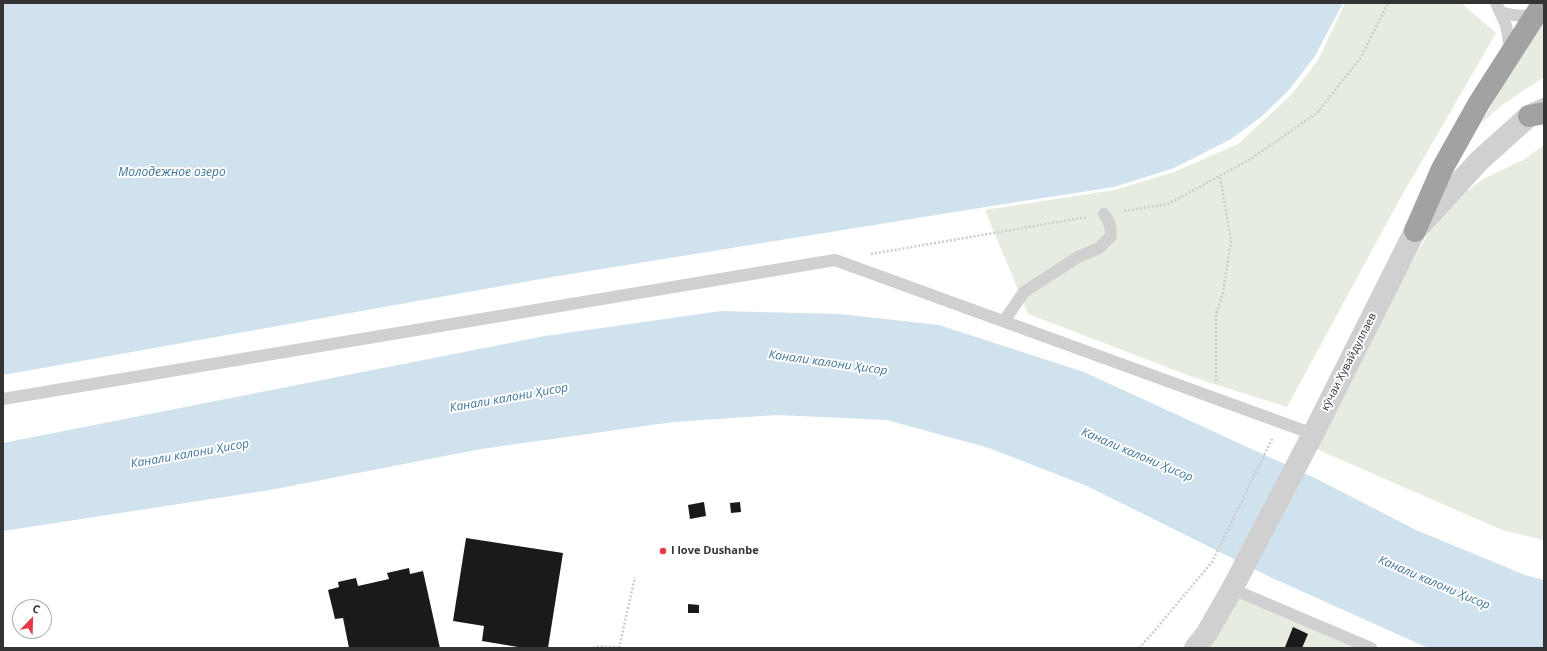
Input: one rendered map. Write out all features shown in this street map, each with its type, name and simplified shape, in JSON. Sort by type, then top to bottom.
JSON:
[{"type":"highway","points":[[1415,232],[1442,169],[1479,103],[1539,9]]},
{"type":"street","name":"кӯчаи Хувайдуллаев","points":[[1195,648],[1207,633],[1232,589],[1313,434],[1415,232],[1479,161],[1539,113]]},
{"type":"lane","points":[[1498,8],[1510,15],[1522,17],[1539,9]]},
{"type":"lane","points":[[1498,8],[1506,25],[1511,54]]},
{"type":"lane","points":[[1004,321],[1024,292],[1078,257],[1099,248],[1111,236],[1110,224],[1104,214]]},
{"type":"lane","points":[[3,399],[835,260],[1313,434]]},
{"type":"lane","points":[[1232,589],[1371,648]]},
{"type":"path","points":[[835,260],[1168,204],[1249,160],[1316,113],[1361,57],[1388,3]]},
{"type":"path","points":[[1220,176],[1231,241],[1223,293],[1216,314],[1216,381],[1223,384]]},
{"type":"path","points":[[1139,648],[1212,562],[1275,433]]},
{"type":"path","points":[[593,648],[599,646],[620,648],[634,577]]},
{"type":"shaded area","points":[[1345,3],[1461,3],[1496,33],[1397,204],[1287,407],[1198,379],[1028,314],[985,210],[1115,190],[1174,172],[1238,144],[1291,95],[1318,60]]},
{"type":"shaded area","points":[[1544,18],[1544,77],[1502,105],[1481,124],[1506,79]]},
{"type":"shaded area","points":[[1544,145],[1544,540],[1502,530],[1314,448],[1390,300],[1443,208],[1485,178],[1525,159]]},
{"type":"shaded area","points":[[1235,597],[1356,648],[1204,648]]},
{"type":"water","name":"Молодежное озеро","points":[[3,3],[1343,3],[1315,56],[1288,91],[1261,117],[1231,139],[1174,168],[1114,187],[552,277],[3,375]]},
{"type":"water","name":"Канали калони Ҳисор","points":[[721,311],[840,314],[939,325],[1084,372],[1319,480],[1416,530],[1525,575],[1544,580],[1544,648],[1428,648],[1270,577],[1087,486],[989,448],[887,420],[777,415],[673,422],[481,449],[270,490],[3,531],[3,443],[545,336]]},
{"type":"building","points":[[704,502],[706,516],[690,519],[688,505]]},
{"type":"building","points":[[740,502],[741,512],[731,513],[730,503]]},
{"type":"building","points":[[466,538],[563,553],[548,648],[524,648],[482,641],[484,626],[453,621]]},
{"type":"building","points":[[409,568],[410,574],[423,571],[440,648],[349,648],[343,618],[335,619],[328,590],[339,587],[338,582],[356,578],[358,586],[389,579],[387,573]]},
{"type":"building","points":[[688,604],[699,605],[699,613],[688,613]]},
{"type":"building","points":[[1293,627],[1308,634],[1302,648],[1285,647]]},
{"type":"place","name":"I love Dushanbe","points":[[663,551]]}]
